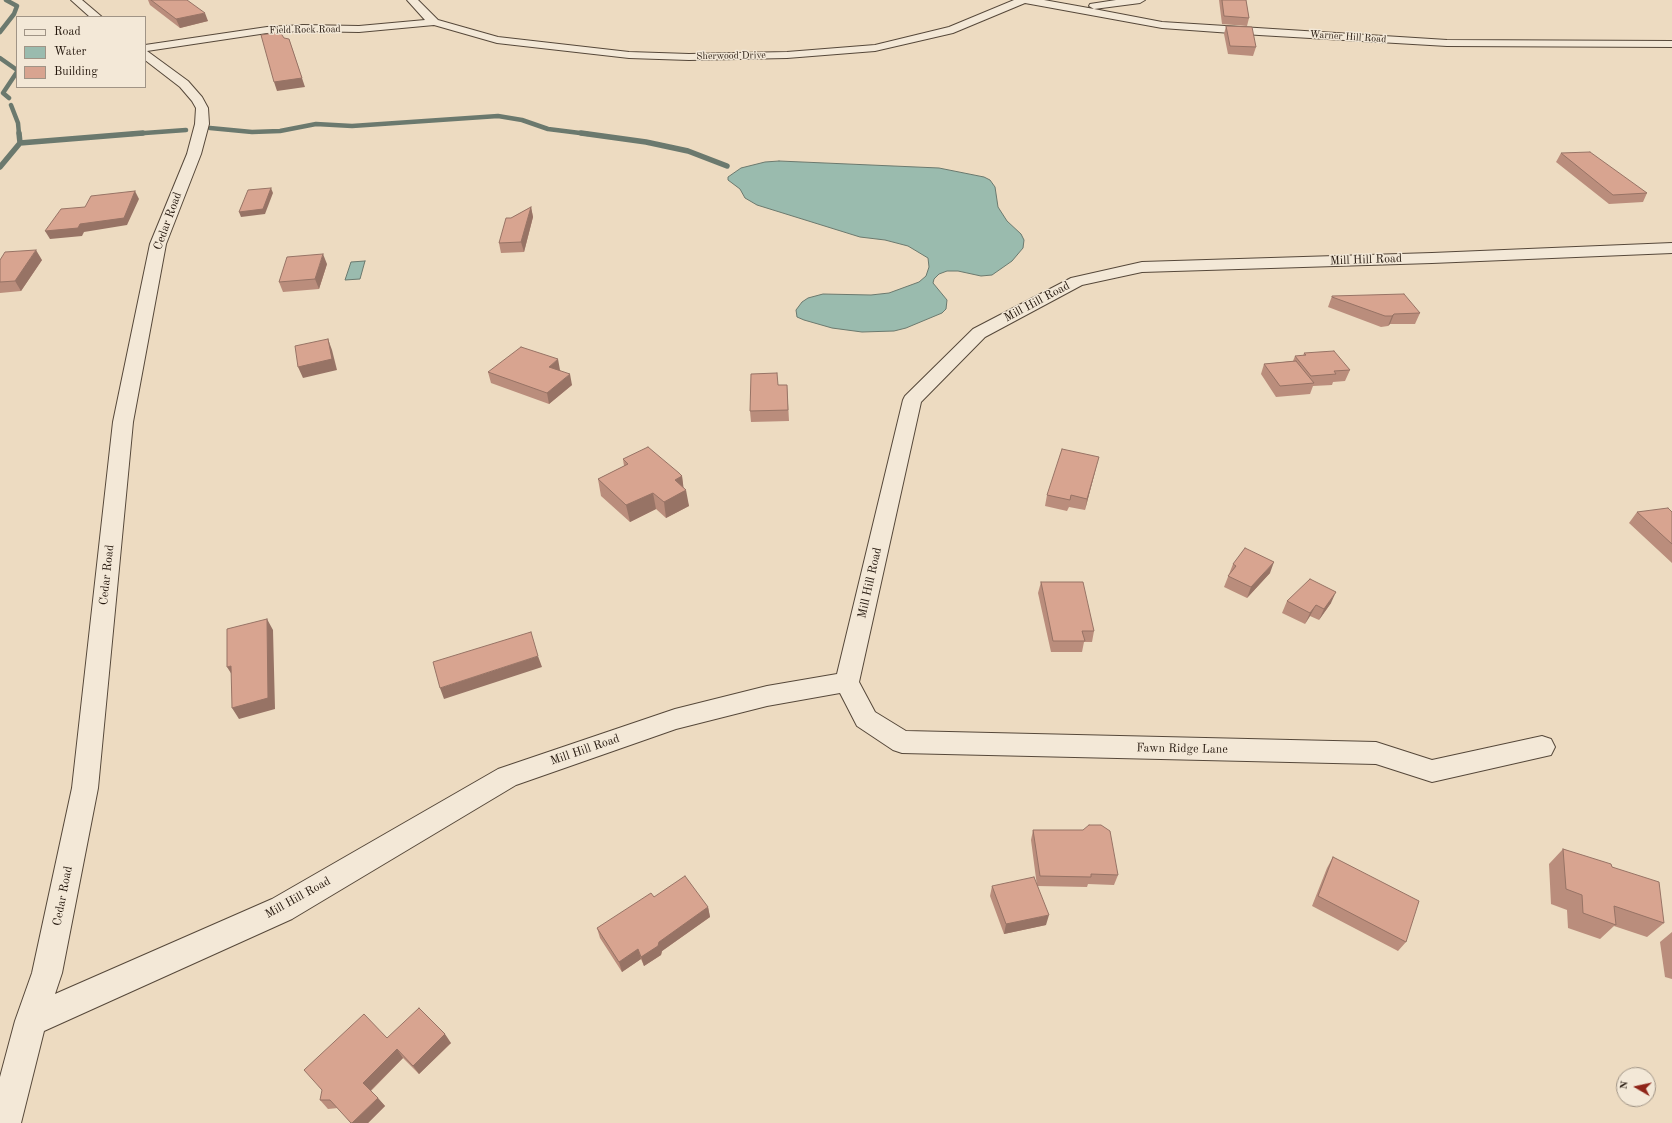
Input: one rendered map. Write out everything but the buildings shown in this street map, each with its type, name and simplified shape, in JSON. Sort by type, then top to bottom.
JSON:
[{"type":"street","points":[[76,0],[96,16]]},
{"type":"street","points":[[412,0],[434,22]]},
{"type":"street","name":"Sherwood Drive","points":[[434,22],[497,40],[629,55],[689,57],[787,55],[875,48],[954,30],[1024,0]]},
{"type":"street","name":"Warner Hill Road","points":[[1027,0],[1131,20],[1176,26],[1447,43],[1672,44]]},
{"type":"street","points":[[1063,7],[1107,5],[1140,0]]},
{"type":"street","points":[[1124,3],[1131,20]]},
{"type":"street","name":"Field Rock Road","points":[[146,48],[267,30],[303,28],[358,29],[434,22]]},
{"type":"street","name":"Cedar Road","points":[[4,1123],[31,1021],[47,973],[84,788],[123,422],[158,244],[194,154],[202,120],[202,108],[198,100],[184,84],[146,55]]},
{"type":"street","name":"Mill Hill Road","points":[[31,1021],[282,909],[507,777],[675,719],[767,696],[847,682],[912,400],[979,333],[1077,281],[1142,267],[1432,258],[1672,248]]},
{"type":"street","name":"Fawn Ridge Lane","points":[[847,682],[866,719],[902,742],[1376,754],[1432,771],[1542,747]]},
{"type":"water","points":[[779,161],[939,168],[984,177],[990,180],[995,187],[998,207],[1007,221],[1021,234],[1024,240],[1023,248],[1012,261],[992,275],[981,276],[958,271],[947,271],[939,274],[934,279],[933,283],[947,300],[946,309],[942,313],[906,328],[894,331],[862,332],[832,328],[804,320],[797,317],[796,310],[802,302],[808,298],[823,294],[871,295],[889,293],[919,282],[926,276],[929,267],[928,258],[908,246],[885,240],[860,237],[757,205],[745,198],[740,189],[728,180],[728,177],[741,168],[765,162]]},
{"type":"water","points":[[365,261],[360,279],[345,280],[351,262]]},
{"type":"waterway","points":[[0,32],[14,14],[17,6],[6,0]]},
{"type":"waterway","points":[[0,58],[16,69]]},
{"type":"waterway","points":[[9,98],[3,93],[16,74]]},
{"type":"waterway","points":[[11,105],[18,123],[19,134]]},
{"type":"waterway","points":[[210,128],[252,132],[280,131],[316,124],[352,126],[498,116],[522,120],[548,129],[588,134]]},
{"type":"waterway","points":[[131,134],[186,130]]},
{"type":"waterway","points":[[19,133],[20,143]]},
{"type":"waterway","points":[[20,143],[143,133]]},
{"type":"waterway","points":[[581,133],[646,142],[688,151],[727,166]]},
{"type":"waterway","points":[[0,167],[20,143]]}]
